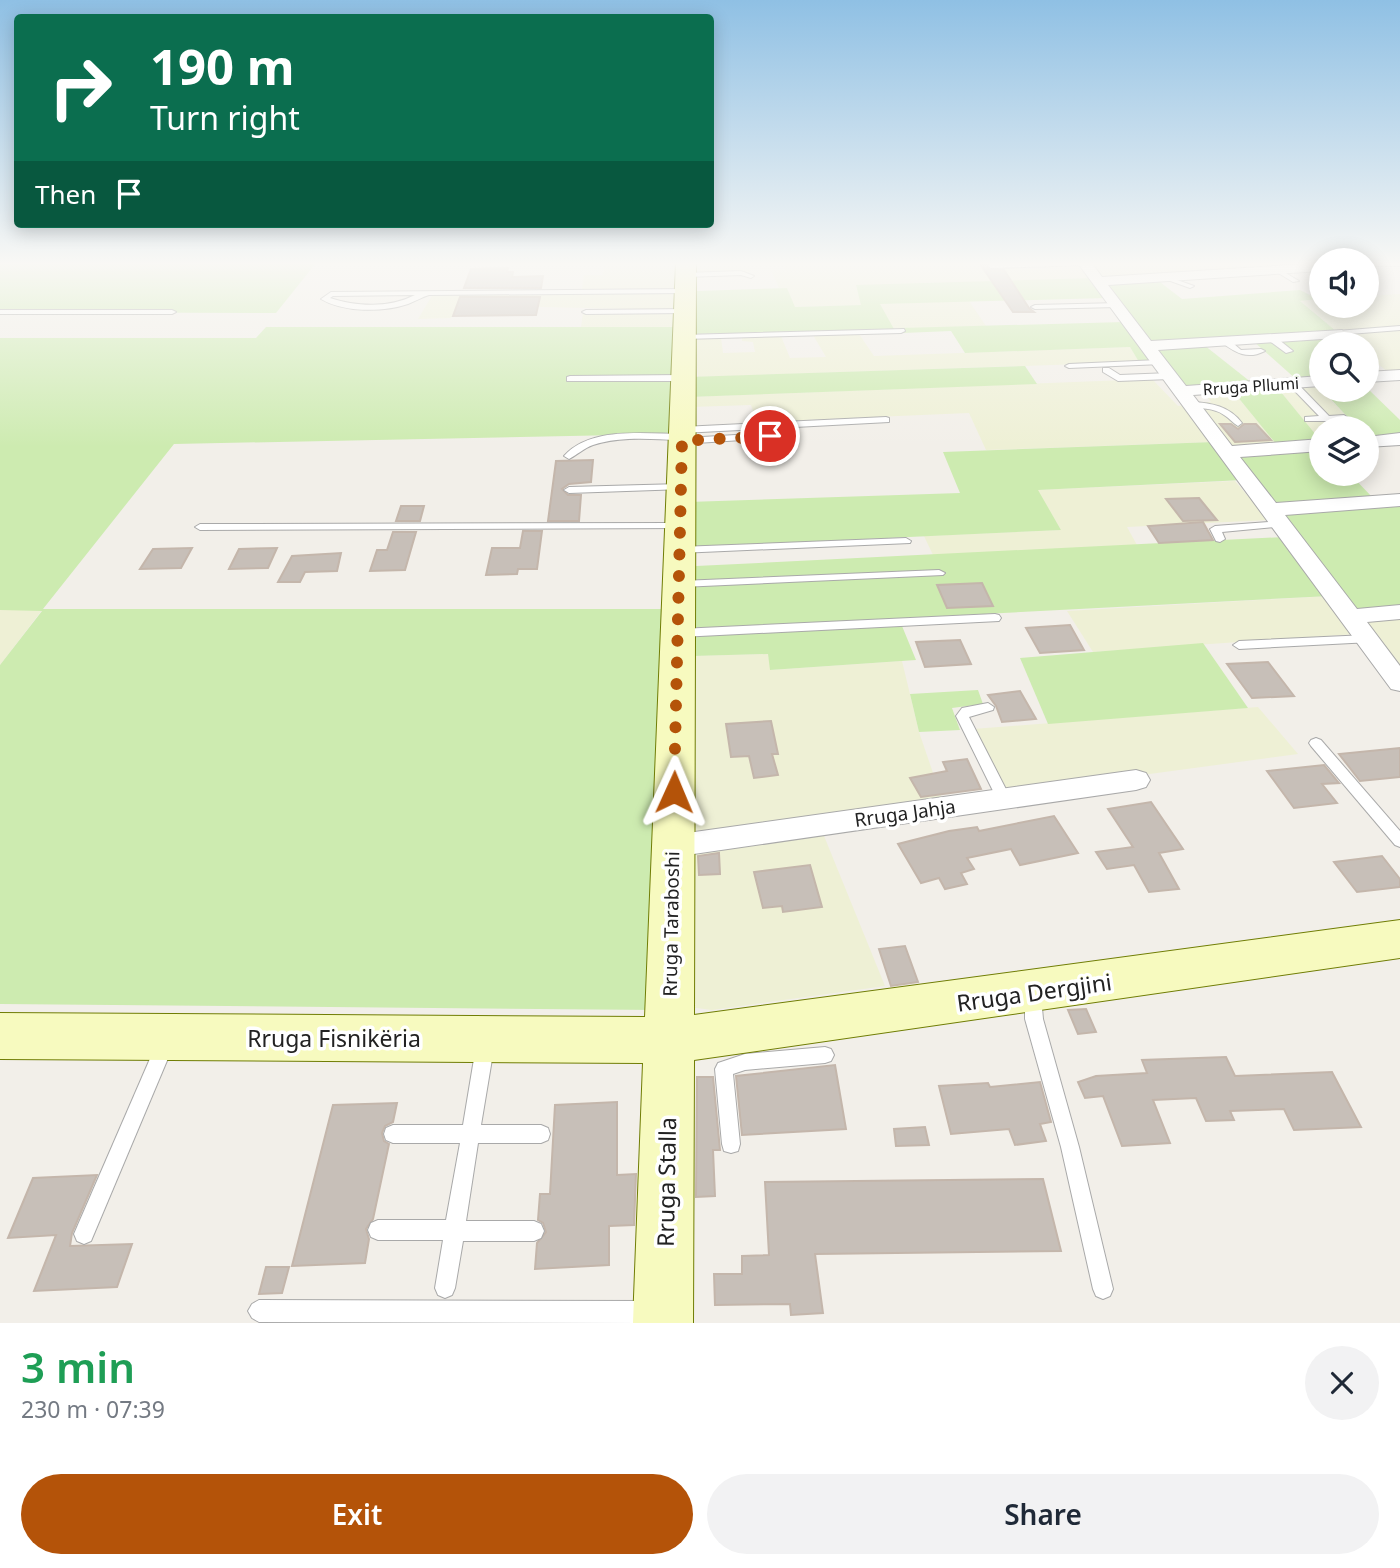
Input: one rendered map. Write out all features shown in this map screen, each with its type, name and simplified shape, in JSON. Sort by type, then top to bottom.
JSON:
[{"type":"street","name":"Rruga Taraboshi","points":[[668,1041],[684,324]]},
{"type":"street","name":"Rruga Pllumi","points":[[1131,324],[1400,683]]},
{"type":"street","points":[[1147,346],[1224,341],[1266,344],[1309,337]]},
{"type":"street","points":[[1379,376],[1399,375]]},
{"type":"street","name":"Rruga Pllumi","points":[[1176,384],[1309,382]]},
{"type":"street","points":[[1379,441],[1399,440]]},
{"type":"street","points":[[1227,452],[1309,446]]},
{"type":"street","points":[[1275,517],[1400,500]]},
{"type":"street","points":[[1350,617],[1400,612]]},
{"type":"street","name":"Rruga Jahja","points":[[673,846],[1136,780]]},
{"type":"street","name":"Rruga Dergjini","points":[[668,1041],[744,1048],[1033,992],[1400,939]]},
{"type":"street","name":"Rruga Fisnikëria","points":[[0,1036],[668,1041]]},
{"type":"street","name":"Rruga Stalla","points":[[663,1317],[668,1041]]},
{"type":"lane","points":[[857,324],[901,331]]},
{"type":"lane","points":[[1337,332],[1400,328]]},
{"type":"lane","points":[[1266,344],[1289,351]]},
{"type":"lane","points":[[1069,366],[1176,384],[1212,406],[1229,412],[1238,423]]},
{"type":"lane","points":[[1106,370],[1118,378],[1176,384]]},
{"type":"lane","points":[[570,379],[683,378]]},
{"type":"lane","points":[[1293,383],[1324,416]]},
{"type":"lane","points":[[569,456],[583,444],[600,440],[886,420]]},
{"type":"lane","points":[[682,436],[770,436]]},
{"type":"lane","points":[[569,491],[681,486]]},
{"type":"lane","points":[[1220,539],[1215,529],[1275,517]]},
{"type":"lane","points":[[200,527],[906,541]]},
{"type":"lane","points":[[679,584],[939,573]]},
{"type":"lane","points":[[678,633],[995,618]]},
{"type":"lane","points":[[1239,645],[1367,639]]},
{"type":"lane","points":[[988,707],[967,711],[962,716],[1004,799]]},
{"type":"lane","points":[[1316,743],[1400,841]]},
{"type":"lane","points":[[1033,992],[1034,1019],[1070,1147],[1103,1289]]},
{"type":"lane","points":[[84,1234],[167,1037]]},
{"type":"lane","points":[[445,1288],[487,1039]]},
{"type":"lane","points":[[731,1144],[724,1069],[744,1048],[825,1055]]},
{"type":"lane","points":[[393,1134],[541,1134]]},
{"type":"lane","points":[[378,1230],[534,1230]]},
{"type":"lane","points":[[259,1311],[663,1317]]},
{"type":"green space","points":[[581,324],[675,324],[675,327],[581,327]]},
{"type":"green space","points":[[695,324],[891,324],[894,329],[695,334]]},
{"type":"green space","points":[[891,324],[984,324],[986,326],[894,329]]},
{"type":"green space","points":[[1125,324],[1154,361],[1139,362],[1130,347],[965,353],[951,331],[903,333],[900,328]]},
{"type":"green space","points":[[1136,324],[1327,324],[1336,331],[1309,332],[1157,343],[1147,339]]},
{"type":"green space","points":[[1327,324],[1400,324],[1400,372],[1389,373],[1379,365],[1379,332],[1337,332]]},
{"type":"green space","points":[[266,327],[675,327],[668,434],[174,444],[43,609],[662,609],[658,1010],[0,1004],[0,665],[42,611],[0,610],[0,338],[256,338]]},
{"type":"green space","points":[[859,334],[874,356],[1130,347],[1139,362],[698,377],[695,338],[721,338],[723,353],[755,352],[753,342],[742,341],[742,337],[781,336],[790,358],[826,357],[813,335]]},
{"type":"green space","points":[[1309,337],[1309,379],[1297,380],[1253,341]]},
{"type":"green space","points":[[1204,345],[1252,383],[1192,388],[1184,386],[1156,350]]},
{"type":"green space","points":[[1025,366],[1037,384],[689,397],[688,377]]},
{"type":"green space","points":[[1152,379],[1178,406],[1186,405],[1214,442],[986,450],[969,413],[757,422],[751,405],[690,407],[689,397]]},
{"type":"green space","points":[[1309,384],[1309,402],[1333,402],[1346,416],[1309,416],[1309,426],[1276,386]]},
{"type":"green space","points":[[1276,386],[1309,426],[1309,443],[1277,445],[1232,390]]},
{"type":"green space","points":[[1232,390],[1277,445],[1229,446],[1199,402],[1211,402],[1203,392]]},
{"type":"green space","points":[[1379,400],[1400,420],[1400,435],[1379,437],[1379,416],[1347,416],[1333,402],[1379,402]]},
{"type":"green space","points":[[1214,442],[1243,480],[1038,490],[1061,530],[691,547],[688,502],[960,493],[943,452]]},
{"type":"green space","points":[[1309,448],[1309,486],[1362,486],[1373,498],[1276,505],[1237,453]]},
{"type":"green space","points":[[1235,481],[1268,520],[1127,527],[1137,545],[933,555],[924,536],[1061,530],[1037,490]]},
{"type":"green space","points":[[1400,503],[1400,609],[1354,613],[1281,513]]},
{"type":"green space","points":[[1284,537],[1330,596],[693,629],[696,566]]},
{"type":"green space","points":[[1330,596],[1356,634],[1093,652],[1067,611]]},
{"type":"green space","points":[[0,610],[42,610],[0,665]]},
{"type":"green space","points":[[1400,617],[1400,675],[1365,620]]},
{"type":"green space","points":[[902,626],[916,660],[770,670],[768,654],[693,656],[691,636]]},
{"type":"green space","points":[[1203,643],[1248,708],[1048,724],[1020,658]]},
{"type":"green space","points":[[768,654],[771,670],[902,661],[919,732],[943,802],[715,835],[692,831],[693,656]]},
{"type":"green space","points":[[978,690],[983,704],[952,708],[960,730],[919,732],[910,694]]},
{"type":"green space","points":[[1258,707],[1298,754],[1009,793],[973,729]]},
{"type":"green space","points":[[822,831],[885,986],[712,1010],[689,1007],[695,847]]},
{"type":"building","points":[[1220,424],[1231,424],[1238,429],[1244,424],[1256,424],[1271,440],[1235,442]]},
{"type":"building","points":[[776,439],[781,457],[751,458],[748,442]]},
{"type":"building","points":[[593,460],[591,482],[569,484],[562,489],[568,495],[581,495],[579,521],[548,521],[556,461]]},
{"type":"building","points":[[1199,498],[1217,520],[1183,521],[1166,499]]},
{"type":"building","points":[[401,506],[424,506],[420,521],[396,521]]},
{"type":"building","points":[[1203,522],[1213,540],[1159,543],[1148,526]]},
{"type":"building","points":[[523,531],[542,531],[537,569],[518,569],[517,574],[486,575],[492,548],[520,548]]},
{"type":"building","points":[[393,532],[416,532],[405,570],[370,571],[377,550],[387,550]]},
{"type":"building","points":[[192,548],[181,568],[140,569],[153,549]]},
{"type":"building","points":[[277,548],[268,568],[229,569],[239,549]]},
{"type":"building","points":[[341,553],[337,571],[305,572],[300,582],[278,582],[292,556]]},
{"type":"building","points":[[982,583],[993,606],[947,608],[937,585]]},
{"type":"building","points":[[1070,625],[1084,650],[1040,653],[1026,628]]},
{"type":"building","points":[[960,640],[971,664],[925,667],[916,642]]},
{"type":"building","points":[[1268,662],[1294,696],[1252,698],[1227,664]]},
{"type":"building","points":[[1020,691],[1036,719],[1002,722],[988,695]]},
{"type":"building","points":[[771,721],[778,754],[772,754],[778,775],[754,778],[749,756],[731,757],[726,724]]},
{"type":"building","points":[[1400,748],[1400,777],[1360,781],[1339,754]]},
{"type":"building","points":[[967,759],[981,789],[921,797],[910,778],[947,771],[943,762]]},
{"type":"building","points":[[1324,765],[1339,783],[1322,784],[1337,803],[1294,808],[1267,771]]},
{"type":"building","points":[[1151,802],[1183,849],[1159,853],[1179,889],[1149,892],[1134,865],[1107,869],[1096,852],[1133,847],[1108,809]]},
{"type":"building","points":[[1054,816],[1078,853],[1020,865],[1011,849],[967,858],[974,869],[961,873],[967,884],[945,889],[939,878],[921,883],[898,844],[949,831],[977,827],[979,831]]},
{"type":"building","points":[[719,853],[720,874],[699,875],[698,856]]},
{"type":"building","points":[[1382,856],[1400,879],[1400,887],[1357,892],[1334,862]]},
{"type":"building","points":[[810,865],[822,907],[783,912],[782,906],[763,908],[754,872]]},
{"type":"building","points":[[905,946],[918,982],[891,986],[879,949]]},
{"type":"building","points":[[1086,1009],[1096,1032],[1078,1034],[1068,1010]]},
{"type":"building","points":[[1226,1057],[1235,1076],[1332,1072],[1361,1127],[1294,1130],[1284,1109],[1230,1111],[1234,1120],[1206,1121],[1196,1098],[1153,1100],[1170,1143],[1122,1146],[1103,1096],[1085,1098],[1078,1082],[1096,1076],[1147,1073],[1142,1060]]},
{"type":"building","points":[[835,1065],[846,1129],[742,1135],[736,1076]]},
{"type":"building","points":[[697,1077],[713,1077],[720,1150],[713,1150],[715,1196],[696,1197]]},
{"type":"building","points":[[1040,1082],[1051,1122],[1040,1124],[1046,1141],[1015,1145],[1009,1129],[951,1134],[939,1086],[988,1083],[990,1087]]},
{"type":"building","points":[[617,1102],[617,1175],[636,1174],[634,1225],[609,1226],[609,1265],[535,1269],[537,1243],[546,1232],[543,1223],[538,1220],[540,1194],[550,1194],[555,1105]]},
{"type":"building","points":[[397,1103],[393,1122],[385,1126],[382,1133],[384,1141],[389,1144],[373,1219],[366,1229],[369,1239],[365,1263],[292,1266],[333,1105]]},
{"type":"building","points":[[925,1127],[929,1145],[896,1146],[894,1129]]},
{"type":"building","points":[[97,1175],[72,1233],[70,1246],[132,1244],[117,1287],[34,1291],[56,1235],[8,1238],[33,1178]]},
{"type":"building","points":[[1043,1179],[1061,1251],[815,1254],[823,1313],[791,1315],[790,1304],[715,1305],[714,1274],[742,1274],[742,1256],[769,1255],[765,1182]]},
{"type":"building","points":[[266,1267],[289,1267],[282,1293],[259,1294]]},
{"type":"route","points":[[674,792],[682,441],[770,436]]}]
